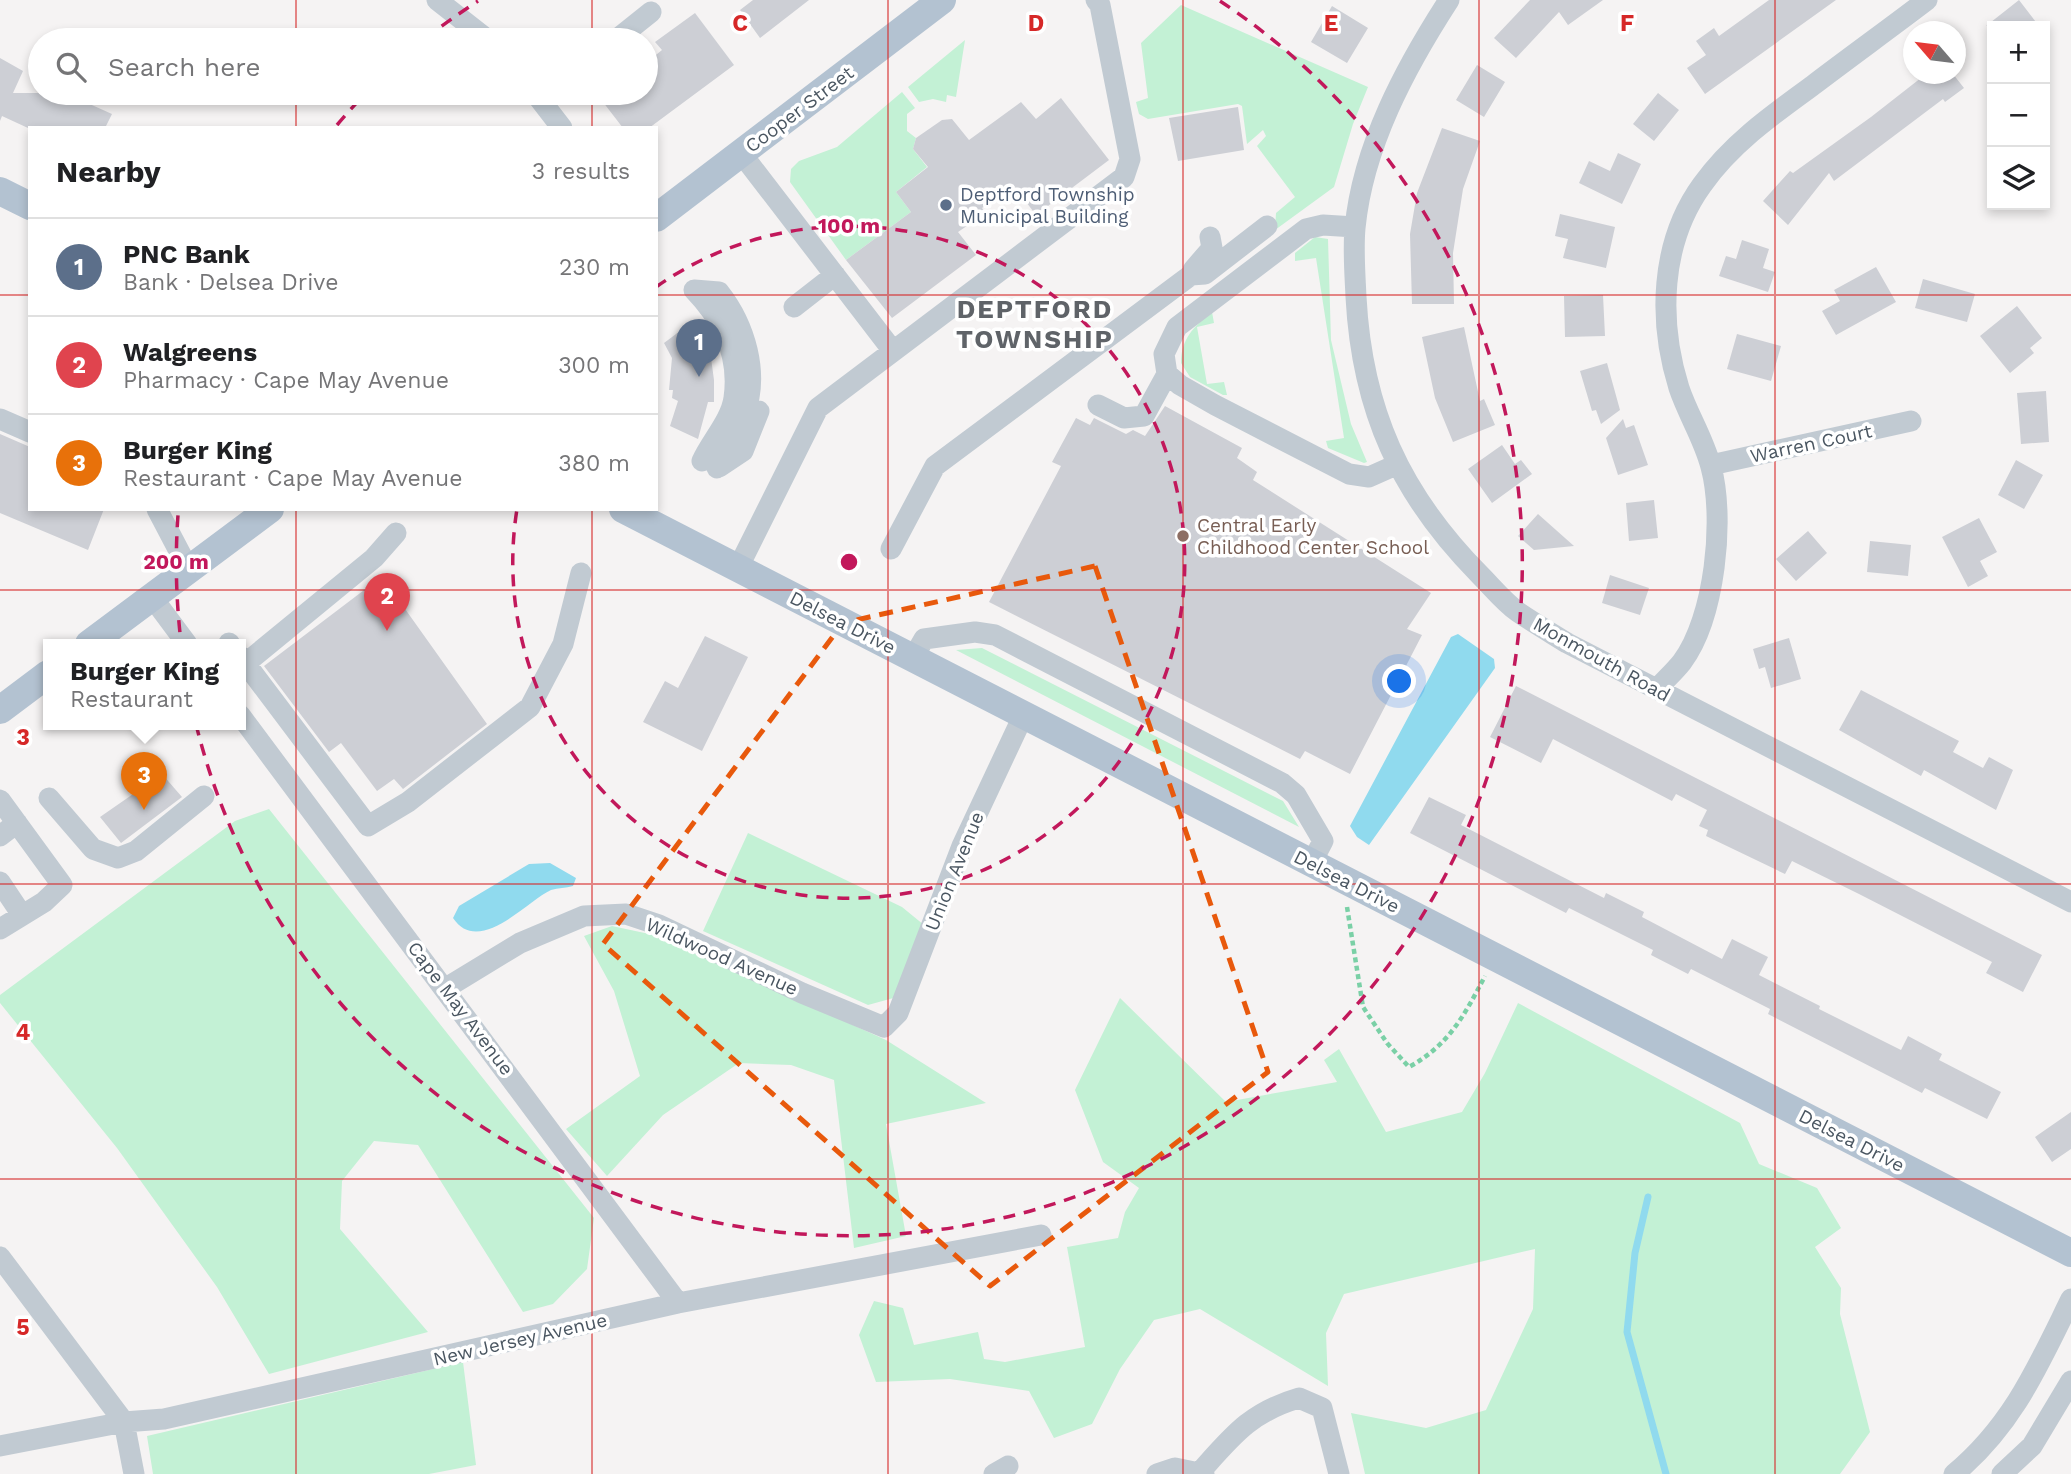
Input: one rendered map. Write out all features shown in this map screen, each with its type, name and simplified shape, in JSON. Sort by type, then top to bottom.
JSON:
[{"type":"main road","name":"Cooper Street","points":[[658,216],[930,3]]},
{"type":"main road","points":[[0,191],[28,205]]},
{"type":"main road","points":[[96,639],[267,511]]},
{"type":"main road","name":"Delsea Drive","points":[[627,511],[2071,1254]]},
{"type":"main road","points":[[0,710],[43,678]]},
{"type":"street","points":[[438,0],[473,28]]},
{"type":"street","points":[[738,568],[818,408],[1124,177],[1130,159],[1100,5],[1096,0]]},
{"type":"street","name":"Monmouth Road","points":[[1449,0],[1416,50],[1383,120],[1355,227],[1361,350],[1368,390],[1396,466],[1429,516],[1457,552],[1516,610],[1567,643],[2071,902]]},
{"type":"street","points":[[1657,689],[1684,661],[1703,620],[1714,564],[1718,501],[1711,465],[1679,388],[1666,333],[1665,278],[1681,227],[1700,187],[1729,151],[1927,0]]},
{"type":"street","points":[[631,28],[651,12]]},
{"type":"street","points":[[544,105],[560,126]]},
{"type":"street","points":[[741,153],[893,351]]},
{"type":"street","points":[[1098,405],[1124,418],[1144,416],[1167,374],[1164,354],[1177,327],[1306,229],[1322,225],[1355,227]]},
{"type":"street","points":[[1191,275],[1205,274],[1266,226]]},
{"type":"street","points":[[891,549],[935,466],[1191,275],[1195,265],[1212,248],[1210,237]]},
{"type":"street","points":[[794,307],[835,275]]},
{"type":"street","points":[[687,296],[707,325],[720,365],[720,428],[709,464],[745,413],[750,384],[743,330],[719,292],[694,290],[714,310],[725,331],[731,353],[734,398],[720,428]]},
{"type":"street","points":[[1167,374],[1180,385],[1215,405],[1349,474],[1369,477],[1396,466]]},
{"type":"street","points":[[0,419],[28,431]]},
{"type":"street","name":"Warren Court","points":[[1711,465],[1911,421]]},
{"type":"street","points":[[158,511],[189,570]]},
{"type":"street","points":[[246,645],[374,558],[396,533]]},
{"type":"street","points":[[246,665],[368,827],[408,802],[530,707],[563,644],[581,573]]},
{"type":"street","points":[[152,597],[183,639]]},
{"type":"street","points":[[913,658],[924,639],[975,632],[995,635],[1282,783],[1296,794],[1323,841],[1311,864]]},
{"type":"street","name":"Union Avenue","points":[[884,1027],[898,1013],[962,846],[1024,715]]},
{"type":"street","name":"Cape May Avenue","points":[[246,723],[678,1303]]},
{"type":"street","points":[[49,798],[93,849],[118,858],[136,851],[204,796]]},
{"type":"street","points":[[0,800],[8,830],[62,885],[0,929]]},
{"type":"street","points":[[0,882],[22,915]]},
{"type":"street","name":"Wildwood Avenue","points":[[446,988],[520,943],[584,916],[626,914],[659,925],[802,993],[884,1027]]},
{"type":"street","name":"New Jersey Avenue","points":[[0,1446],[124,1422],[164,1419],[678,1303],[1041,1235]]},
{"type":"street","points":[[0,1257],[124,1422],[134,1474]]},
{"type":"street","points":[[1954,1474],[1976,1456],[2025,1393],[2071,1299]]},
{"type":"street","points":[[2002,1474],[2032,1446],[2071,1381]]},
{"type":"street","points":[[1157,1474],[1175,1468],[1202,1473],[1242,1425],[1269,1406],[1299,1398],[1322,1408],[1339,1474]]},
{"type":"path","points":[[1358,887],[1347,908],[1363,1007],[1387,1043],[1409,1067],[1436,1052],[1466,1012],[1496,957]]},
{"type":"highlighted area","points":[[1095,566],[1268,1072],[990,1286],[603,944],[843,623]]},
{"type":"green space","points":[[1181,5],[1368,87],[1353,124],[1334,187],[1275,230],[1276,213],[1295,197],[1257,146],[1266,136],[1263,130],[1247,144],[1242,106],[1238,104],[1148,119],[1139,114],[1136,102],[1148,98],[1141,43]]},
{"type":"green space","points":[[965,40],[956,97],[947,95],[946,102],[933,99],[919,102],[908,87]]},
{"type":"green space","points":[[902,92],[915,108],[907,114],[907,131],[916,138],[913,149],[927,167],[896,192],[911,212],[846,260],[790,182],[791,169],[799,161],[837,147]]},
{"type":"green space","points":[[1315,237],[1328,239],[1331,340],[1351,424],[1367,462],[1364,463],[1328,448],[1326,441],[1344,438],[1316,258],[1295,261],[1295,253]]},
{"type":"green space","points":[[1212,312],[1214,323],[1197,327],[1207,384],[1224,382],[1227,395],[1190,377],[1181,363],[1186,340],[1200,322]]},
{"type":"green space","points":[[982,648],[1283,801],[1299,827],[956,650]]},
{"type":"green space","points":[[269,809],[594,1218],[587,1269],[553,1304],[523,1312],[418,1145],[374,1141],[342,1181],[340,1229],[428,1332],[269,1374],[217,1287],[117,1148],[0,1003],[0,995],[235,821]]},
{"type":"green space","points":[[748,833],[902,907],[924,925],[897,997],[868,1005],[703,931]]},
{"type":"green space","points":[[612,926],[654,935],[886,1040],[986,1103],[886,1124],[906,1236],[854,1248],[834,1080],[791,1065],[739,1063],[663,1115],[607,1176],[566,1129],[640,1076],[614,991],[584,936]]},
{"type":"green space","points":[[1120,998],[1226,1102],[1337,1082],[1324,1060],[1339,1049],[1386,1132],[1462,1112],[1485,1073],[1518,1003],[1740,1123],[1759,1164],[1817,1188],[1841,1228],[1815,1247],[1841,1288],[1840,1314],[1870,1432],[1840,1474],[1365,1474],[1351,1413],[1426,1428],[1486,1410],[1533,1309],[1535,1249],[1344,1294],[1326,1333],[1328,1386],[1200,1309],[1154,1320],[1120,1369],[1092,1424],[1054,1438],[1029,1391],[950,1379],[876,1382],[859,1335],[874,1301],[903,1308],[914,1345],[978,1332],[984,1359],[1005,1362],[1085,1347],[1067,1247],[1118,1238],[1125,1212],[1139,1188],[1103,1162],[1075,1090]]},
{"type":"green space","points":[[463,1362],[476,1465],[429,1474],[153,1474],[147,1436]]},
{"type":"water","points":[[1458,634],[1494,659],[1495,668],[1369,845],[1357,837],[1350,826],[1451,637]]},
{"type":"water","points":[[550,863],[576,878],[573,886],[551,890],[517,914],[489,929],[476,931],[464,928],[453,918],[459,906],[529,864]]},
{"type":"building","points":[[753,0],[809,0],[760,38],[740,10]]},
{"type":"building","points":[[1530,0],[1603,0],[1568,25],[1559,12],[1516,58],[1494,38]]},
{"type":"building","points":[[1769,0],[1836,0],[1705,94],[1687,68],[1706,55],[1696,41],[1714,28],[1719,36]]},
{"type":"building","points":[[2019,0],[2035,21],[1992,21]]},
{"type":"building","points":[[1332,6],[1368,28],[1347,63],[1311,42]]},
{"type":"building","points":[[695,13],[734,65],[652,126],[621,126],[605,105],[658,105],[658,53],[662,50],[658,40]]},
{"type":"building","points":[[0,58],[23,71],[13,93],[28,93],[28,105],[92,105],[112,114],[106,126],[28,128],[2,116],[0,121]]},
{"type":"building","points":[[1477,65],[1505,82],[1484,117],[1456,100]]},
{"type":"building","points":[[1913,84],[1961,84],[1964,88],[1945,102],[1943,99],[1834,181],[1829,173],[1788,225],[1763,201],[1790,171],[1793,173]]},
{"type":"building","points":[[1658,93],[1679,110],[1654,141],[1633,124]]},
{"type":"building","name":"Deptford Township Municipal Building","points":[[1061,98],[1109,160],[1036,215],[1014,186],[982,208],[986,213],[958,232],[976,255],[892,318],[846,260],[911,212],[896,192],[928,167],[913,149],[916,138],[942,120],[952,119],[969,140],[1021,102],[1036,119]]},
{"type":"building","points":[[1238,107],[1244,150],[1178,161],[1169,118]]},
{"type":"building","points":[[1442,128],[1480,141],[1463,189],[1453,253],[1454,304],[1412,304],[1410,234],[1417,193]]},
{"type":"building","points":[[1618,153],[1641,164],[1622,204],[1579,183],[1589,161],[1610,171]]},
{"type":"building","points":[[1560,214],[1615,227],[1606,268],[1563,258],[1568,239],[1555,236]]},
{"type":"building","points":[[1742,240],[1769,249],[1763,268],[1775,272],[1768,292],[1719,276],[1726,256],[1736,259]]},
{"type":"building","points":[[1876,267],[1896,302],[1836,335],[1822,311],[1840,301],[1834,290]]},
{"type":"building","points":[[1923,279],[1975,294],[1967,322],[1915,308]]},
{"type":"building","points":[[1603,295],[1605,336],[1565,337],[1564,296]]},
{"type":"building","points":[[2017,306],[2042,338],[2030,348],[2034,353],[2010,373],[1980,336]]},
{"type":"building","points":[[688,325],[705,359],[711,358],[714,380],[714,402],[708,402],[698,439],[670,426],[678,401],[672,398],[673,390],[669,390],[672,358],[664,343]]},
{"type":"building","points":[[1464,327],[1480,401],[1484,399],[1495,425],[1453,442],[1435,398],[1422,337]]},
{"type":"building","points":[[1737,334],[1781,346],[1771,381],[1727,369]]},
{"type":"building","points":[[1607,363],[1620,410],[1601,424],[1596,410],[1592,411],[1580,371]]},
{"type":"building","points":[[2046,391],[2049,442],[2021,444],[2017,393]]},
{"type":"building","name":"Central Early Childhood Center School","points":[[1165,406],[1242,448],[1237,458],[1257,472],[1253,480],[1431,593],[1407,629],[1422,635],[1350,774],[1305,751],[1300,759],[989,602],[1061,466],[1052,462],[1076,418],[1090,425],[1094,418],[1126,434],[1133,430],[1145,436]]},
{"type":"building","points":[[1623,419],[1626,428],[1634,425],[1648,465],[1618,475],[1606,438]]},
{"type":"building","points":[[0,434],[28,446],[28,511],[103,511],[88,550],[0,513]]},
{"type":"building","points":[[1502,445],[1515,464],[1521,460],[1532,474],[1492,503],[1468,469]]},
{"type":"building","points":[[2016,460],[2043,475],[2024,509],[1998,495]]},
{"type":"building","points":[[1654,500],[1658,538],[1629,541],[1626,503]]},
{"type":"building","points":[[1538,514],[1574,546],[1534,550],[1518,536]]},
{"type":"building","points":[[1979,518],[1997,552],[1980,561],[1988,576],[1968,587],[1942,537]]},
{"type":"building","points":[[1808,531],[1827,553],[1796,581],[1776,559]]},
{"type":"building","points":[[1870,541],[1911,545],[1908,576],[1867,572]]},
{"type":"building","points":[[1610,575],[1649,588],[1640,615],[1602,603]]},
{"type":"building","points":[[376,581],[382,590],[388,585],[487,724],[403,789],[394,779],[377,791],[341,743],[329,752],[264,666]]},
{"type":"building","points":[[705,636],[748,657],[702,751],[643,722],[665,681],[678,688]]},
{"type":"building","points":[[1789,638],[1801,679],[1771,688],[1765,667],[1759,669],[1753,649]]},
{"type":"building","points":[[1516,686],[2042,955],[2023,992],[1986,973],[1992,962],[1792,861],[1785,874],[1706,836],[1708,830],[1699,826],[1707,810],[1676,794],[1672,801],[1553,739],[1541,763],[1490,737]]},
{"type":"building","points":[[1861,690],[1959,741],[1953,752],[1983,768],[1989,757],[2013,770],[1996,810],[1924,770],[1921,776],[1839,730]]},
{"type":"building","points":[[162,774],[182,797],[121,843],[100,817]]},
{"type":"building","points":[[1429,797],[1466,815],[1461,825],[1604,898],[1606,893],[1644,912],[1642,917],[1722,959],[1732,939],[1768,957],[1759,975],[1820,1006],[1819,1009],[1901,1050],[1908,1036],[1942,1054],[1939,1060],[2001,1092],[1987,1119],[1925,1088],[1922,1093],[1768,1014],[1770,1009],[1691,969],[1688,974],[1651,955],[1653,950],[1569,908],[1566,913],[1410,833]]},
{"type":"building","points":[[2071,1112],[2071,1149],[2052,1162],[2035,1137]]},
{"type":"waterway","points":[[1648,1197],[1635,1253],[1627,1332],[1666,1474]]},
{"type":"place","name":"Deptford Township Municipal Building","points":[[946,205]]},
{"type":"place","name":"PNC Bank","points":[[699,377]]},
{"type":"place","name":"Central Early Childhood Center School","points":[[1183,536]]},
{"type":"place","name":"Walgreens","points":[[387,631]]},
{"type":"place","name":"Burger King","points":[[144,810]]},
{"type":"district","name":"DEPTFORD TOWNSHIP","points":[[1035,324]]}]
